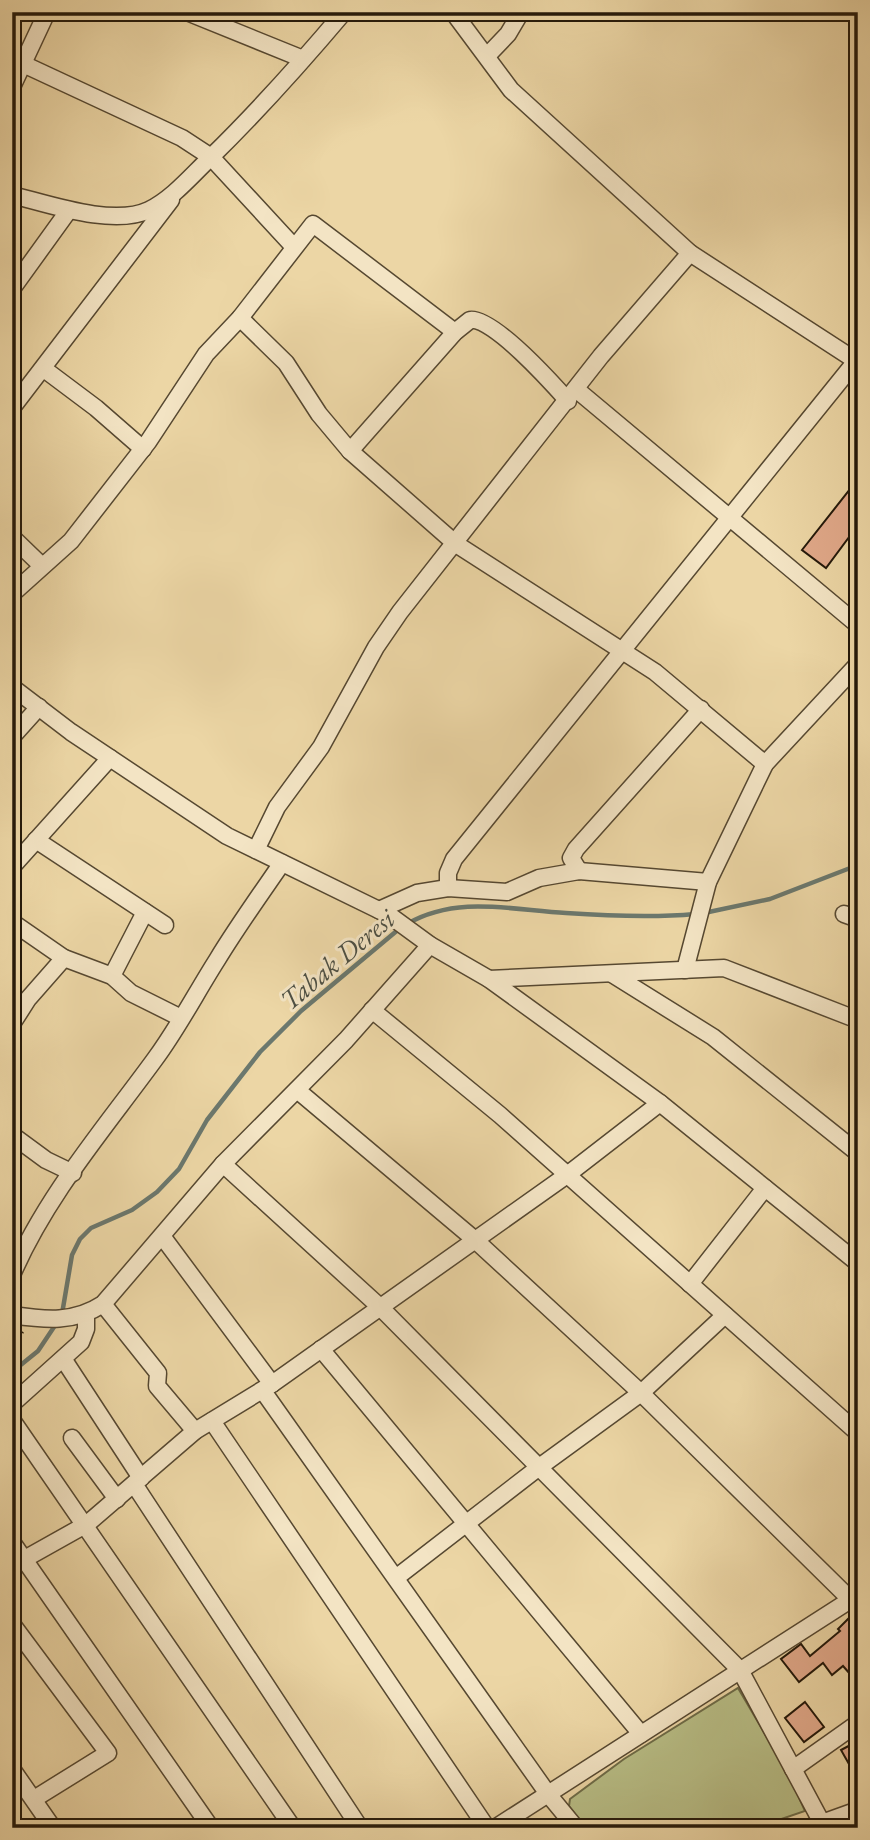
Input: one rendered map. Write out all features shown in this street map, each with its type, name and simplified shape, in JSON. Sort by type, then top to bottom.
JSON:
[{"type":"street","points":[[12,87],[47,12]]},
{"type":"street","points":[[187,12],[303,59]]},
{"type":"street","points":[[12,195],[69,210],[114,216],[148,211],[181,186],[211,157],[344,12]]},
{"type":"street","points":[[448,888],[448,873],[454,859],[857,362],[690,253],[511,90],[453,12]]},
{"type":"street","points":[[487,56],[508,34],[521,12]]},
{"type":"street","points":[[23,64],[182,138],[211,157],[294,247]]},
{"type":"street","points":[[12,408],[181,186]]},
{"type":"street","points":[[12,289],[69,210]]},
{"type":"street","points":[[12,594],[41,565],[71,541],[143,449],[206,354],[240,318],[313,224],[455,332]]},
{"type":"street","points":[[256,850],[276,807],[321,747],[376,647],[522,455],[601,356],[690,253]]},
{"type":"street","points":[[240,318],[286,363],[319,414],[351,451],[456,544],[654,672],[765,764]]},
{"type":"street","points":[[351,451],[455,332],[470,320],[479,319],[858,625]]},
{"type":"street","points":[[44,369],[96,408],[143,449]]},
{"type":"street","points":[[12,537],[41,565]]},
{"type":"street","points":[[685,970],[708,881],[765,764],[858,664]]},
{"type":"street","points":[[12,687],[110,758],[227,836],[384,912],[425,941],[489,979],[660,1103],[858,1263]]},
{"type":"street","points":[[12,737],[39,707]]},
{"type":"street","points":[[579,871],[571,858],[576,849],[701,709]]},
{"type":"street","points":[[12,867],[110,758]]},
{"type":"street","points":[[36,840],[165,925]]},
{"type":"street","points":[[14,1265],[43,1212],[155,1059],[282,863]]},
{"type":"street","points":[[384,912],[417,893],[448,888],[507,892],[540,878],[579,871],[708,881]]},
{"type":"street","points":[[112,976],[145,912]]},
{"type":"street","points":[[12,922],[64,958],[112,976],[131,993],[181,1018]]},
{"type":"street","points":[[12,1315],[41,1320],[80,1317],[103,1304],[223,1164],[372,1010],[425,941]]},
{"type":"street","points":[[12,1024],[28,999],[64,958]]},
{"type":"street","points":[[489,979],[724,968],[858,1020]]},
{"type":"street","points":[[612,974],[713,1037],[858,1153]]},
{"type":"street","points":[[372,1010],[500,1115],[858,1433]]},
{"type":"street","points":[[297,1090],[474,1240],[641,1393],[854,1597],[495,1828]]},
{"type":"street","points":[[19,1563],[87,1524],[195,1432],[268,1387],[567,1175],[660,1103]]},
{"type":"street","points":[[12,1135],[46,1160],[73,1173]]},
{"type":"street","points":[[223,1164],[380,1307],[740,1670],[793,1769],[815,1825],[858,1810]]},
{"type":"street","points":[[690,1284],[765,1188]]},
{"type":"street","points":[[162,1236],[548,1794],[576,1828]]},
{"type":"street","points":[[103,1304],[158,1373],[157,1386],[195,1432]]},
{"type":"street","points":[[397,1577],[538,1468],[641,1393],[725,1315]]},
{"type":"street","points":[[12,1404],[64,1360],[85,1335],[80,1317]]},
{"type":"street","points":[[321,1349],[641,1734]]},
{"type":"street","points":[[64,1360],[137,1481],[359,1828]]},
{"type":"street","points":[[12,1420],[87,1524],[293,1828]]},
{"type":"street","points":[[212,1421],[487,1828]]},
{"type":"street","points":[[72,1438],[117,1499]]},
{"type":"street","points":[[12,1542],[19,1563],[211,1828]]},
{"type":"street","points":[[12,1624],[108,1753],[34,1799]]},
{"type":"street","points":[[793,1769],[858,1723]]},
{"type":"street","points":[[12,1769],[53,1828]]},
{"type":"green space","points":[[738,1688],[789,1775],[805,1811],[755,1828],[586,1828],[569,1806],[570,1799],[624,1759]]},
{"type":"building","points":[[858,479],[858,525],[826,568],[802,550]]},
{"type":"building","points":[[852,1615],[858,1621],[858,1683],[843,1666],[832,1675],[823,1663],[799,1682],[781,1659],[801,1644],[810,1656],[840,1631],[838,1629]]},
{"type":"building","points":[[805,1702],[824,1727],[804,1742],[785,1718]]},
{"type":"building","points":[[858,1741],[858,1780],[841,1750]]},
{"type":"waterway","name":"Tabak Deresi","points":[[704,913],[770,899],[858,865]]},
{"type":"waterway","name":"Tabak Deresi","points":[[407,924],[445,910],[485,906],[614,916],[695,914]]},
{"type":"waterway","name":"Tabak Deresi","points":[[62,1314],[72,1255],[80,1239],[91,1228],[132,1210],[157,1192],[179,1169],[207,1120],[260,1052],[301,1011],[399,929]]},
{"type":"waterway","name":"Tabak Deresi","points":[[12,1372],[38,1351],[58,1321]]}]
